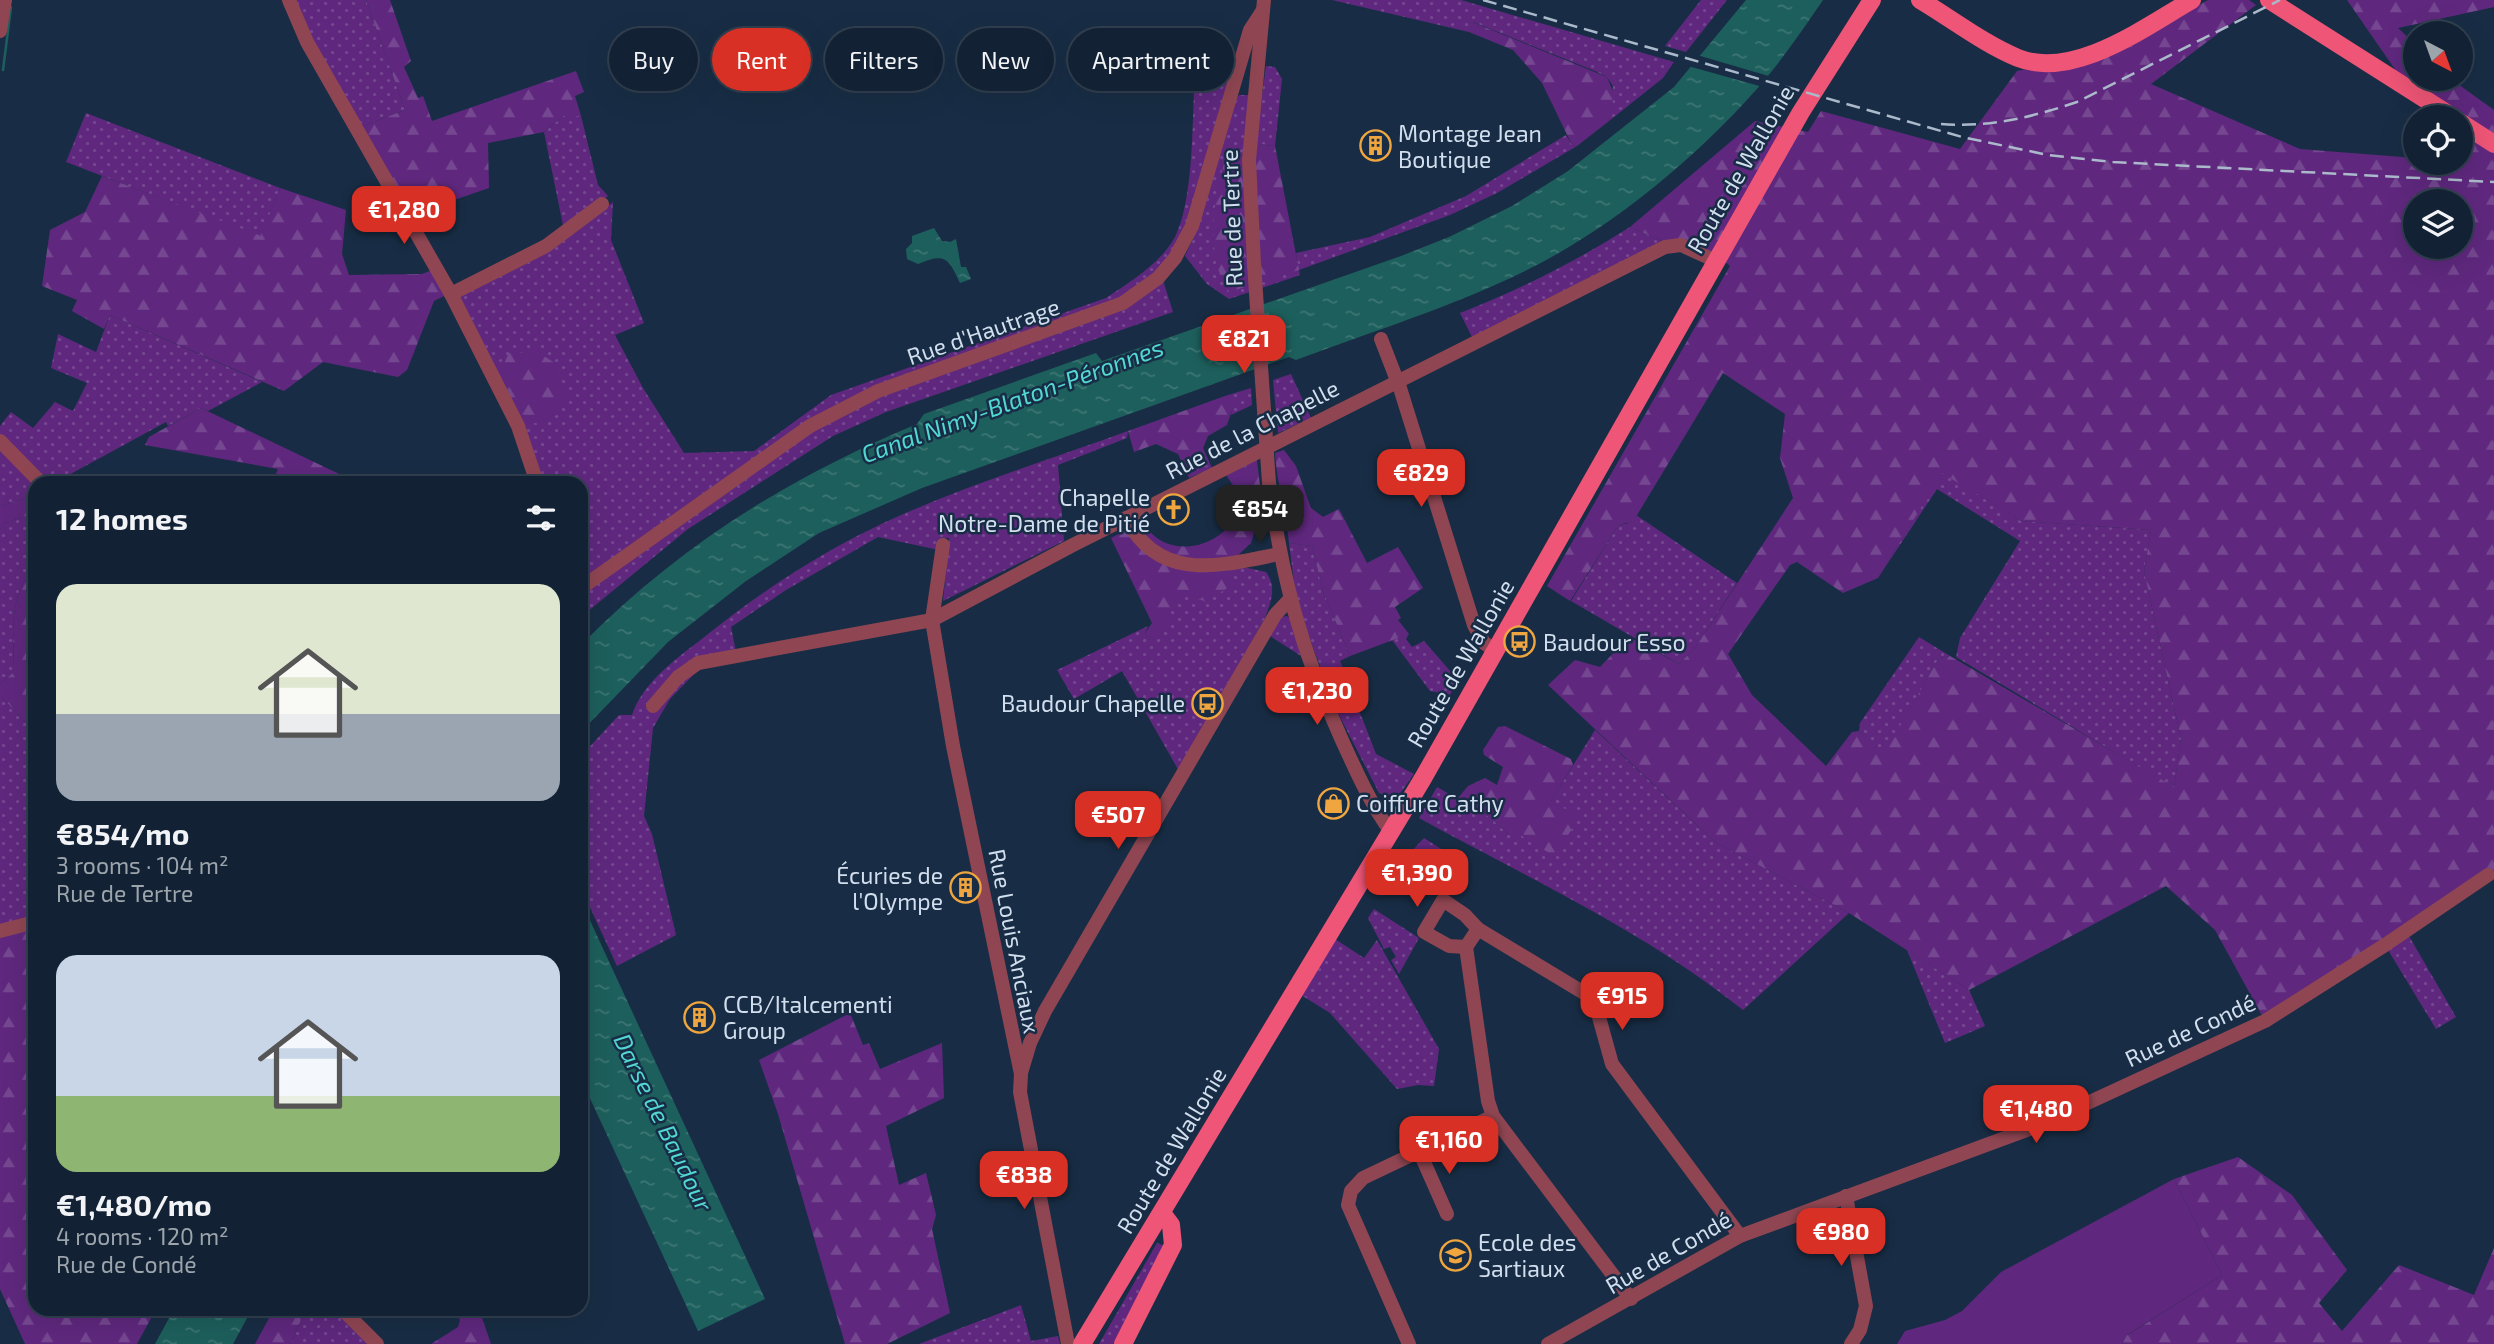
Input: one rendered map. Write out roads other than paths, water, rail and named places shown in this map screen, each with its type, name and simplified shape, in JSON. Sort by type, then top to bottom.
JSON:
[{"type":"main road","name":"Route de Wallonie","points":[[1085,1339],[1391,832],[1813,91],[1872,0]]},
{"type":"main road","points":[[1920,0],[2018,58],[2054,64],[2091,55],[2192,0]]},
{"type":"main road","points":[[2269,0],[2434,105]]},
{"type":"main road","points":[[2473,130],[2494,144]]},
{"type":"main road","points":[[1124,1344],[1173,1245],[1171,1224],[1162,1213]]},
{"type":"street","points":[[0,31],[5,0]]},
{"type":"street","points":[[289,0],[307,42],[451,293],[518,426],[535,476]]},
{"type":"street","name":"Rue d'Hautrage","points":[[588,583],[810,426],[840,408],[878,391],[1089,317],[1142,292],[1175,258],[1189,233],[1250,30],[1263,5]]},
{"type":"street","name":"Rue de Tertre","points":[[1263,5],[1249,160],[1269,483],[1279,554],[1289,600],[1325,704],[1374,808],[1391,832]]},
{"type":"street","points":[[1232,94],[1238,85],[1255,80],[1246,68],[1238,73]]},
{"type":"street","points":[[451,293],[546,246],[602,204]]},
{"type":"street","name":"Rue de la Chapelle","points":[[653,706],[678,677],[698,663],[932,620],[1126,518],[1665,247],[1681,245],[1716,261]]},
{"type":"street","points":[[1381,339],[1397,381],[1474,625],[1484,643],[1495,650]]},
{"type":"street","points":[[0,442],[34,476]]},
{"type":"street","points":[[1126,518],[1149,550],[1179,563],[1221,565],[1279,554]]},
{"type":"street","name":"Rue Louis Anciaux","points":[[943,545],[932,620],[953,746],[1021,1074],[1020,1092],[1068,1344]]},
{"type":"street","points":[[1021,1074],[1030,1043],[1045,1011],[1275,615],[1289,600]]},
{"type":"street","name":"Rue de Condé","points":[[1552,1343],[1740,1236],[2040,1125],[2264,1021],[2385,945],[2488,875]]},
{"type":"street","points":[[1466,947],[1449,946],[1424,932],[1443,900],[1465,915],[1478,929],[1594,999],[1612,1064],[1740,1236]]},
{"type":"street","points":[[0,932],[28,924]]},
{"type":"street","points":[[1478,929],[1466,947],[1488,1101],[1493,1116],[1631,1299]]},
{"type":"street","points":[[1409,1344],[1348,1205],[1349,1197],[1356,1183],[1363,1178],[1493,1116]]},
{"type":"street","points":[[1420,1153],[1447,1214]]},
{"type":"street","points":[[1846,1196],[1866,1306],[1860,1330],[1851,1344]]},
{"type":"street","points":[[349,1316],[377,1344]]},
{"type":"water","name":"Canal Nimy-Blaton-Péronnes","points":[[1746,0],[1823,0],[1774,68],[1745,102],[1696,151],[1613,218],[1557,254],[1494,285],[1429,312],[1296,360],[1289,357],[922,488],[819,533],[746,581],[668,642],[588,725],[588,638],[657,576],[697,545],[780,491],[824,467],[917,424],[924,414],[1096,353],[1102,361],[1449,237],[1512,206],[1568,171],[1674,87]]},
{"type":"water","points":[[934,228],[942,241],[950,242],[956,239],[961,267],[966,267],[971,279],[960,283],[949,263],[940,258],[918,264],[907,259],[906,249],[912,243],[912,236]]},
{"type":"water","name":"Darse de Baudour","points":[[588,916],[765,1299],[698,1331],[588,1094]]},
{"type":"water","points":[[170,1316],[248,1316],[233,1344],[155,1344]]},
{"type":"waterway","points":[[3,70],[11,7]]},
{"type":"railway","points":[[1483,0],[1962,137],[2048,155],[2113,162],[2494,182]]},
{"type":"railway","points":[[1941,124],[2010,120],[2077,102],[2280,0]]},
{"type":"place","name":"Montage Jean Boutique","points":[[1375,146]]},
{"type":"place","name":"Chapelle Notre-Dame de Pitié","points":[[1173,510]]},
{"type":"place","name":"Baudour Esso","points":[[1520,642]]},
{"type":"place","name":"Baudour Chapelle","points":[[1208,703]]},
{"type":"place","name":"Coiffure Cathy","points":[[1333,803]]},
{"type":"place","name":"Écuries de l'Olympe","points":[[966,888]]},
{"type":"place","name":"CCB/Italcementi Group","points":[[700,1017]]},
{"type":"place","name":"Ecole des Sartiaux","points":[[1455,1255]]}]
